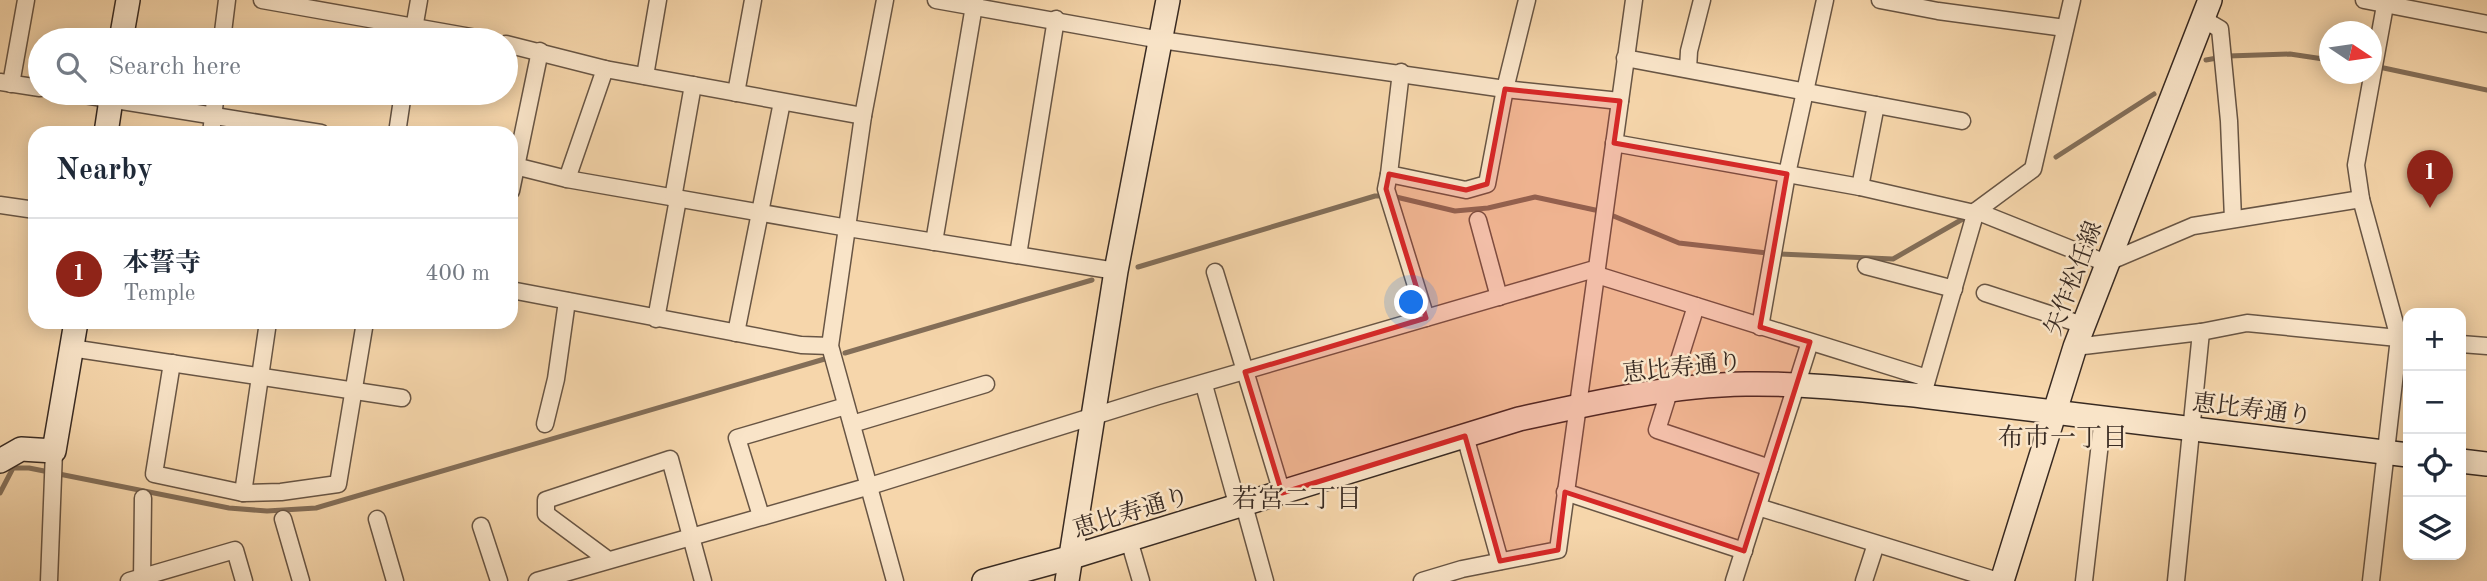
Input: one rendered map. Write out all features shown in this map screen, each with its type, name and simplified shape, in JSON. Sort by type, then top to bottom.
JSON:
[{"type":"street","points":[[26,0],[6,83],[28,86]]},
{"type":"street","points":[[123,28],[128,0]]},
{"type":"street","points":[[224,28],[227,0]]},
{"type":"street","points":[[262,0],[391,28]]},
{"type":"street","points":[[415,28],[419,0]]},
{"type":"street","points":[[645,76],[658,0]]},
{"type":"street","points":[[736,93],[753,0]]},
{"type":"street","points":[[885,0],[863,116],[830,346],[895,581]]},
{"type":"street","points":[[936,0],[974,3],[1161,40],[1401,72],[1505,89],[1620,101]]},
{"type":"street","points":[[1068,581],[1116,271],[1168,0]]},
{"type":"street","points":[[1389,174],[1466,190],[1487,184],[1505,89],[1528,0]]},
{"type":"street","points":[[1422,581],[1500,561],[1558,550],[1634,0]]},
{"type":"street","points":[[1688,69],[1689,51],[1703,0]]},
{"type":"street","points":[[1760,327],[1787,174],[1825,0]]},
{"type":"street","points":[[1880,0],[1938,11],[2065,28]]},
{"type":"street","points":[[1614,143],[1860,187],[1974,213],[2033,169],[2072,0]]},
{"type":"street","points":[[2364,0],[2487,24]]},
{"type":"street","points":[[934,242],[974,3]]},
{"type":"street","points":[[2385,3],[2356,165],[2361,199],[2403,336]]},
{"type":"street","points":[[2206,10],[2220,29],[2230,121],[2234,219]]},
{"type":"street","name":"矢作松任線","points":[[2000,581],[2075,347],[2206,10]]},
{"type":"street","points":[[1018,255],[1056,19]]},
{"type":"street","points":[[518,46],[605,69],[863,116]]},
{"type":"street","points":[[518,151],[540,51]]},
{"type":"street","points":[[1625,58],[1962,121]]},
{"type":"street","points":[[567,179],[605,69]]},
{"type":"street","points":[[1401,72],[1386,189],[1426,318]]},
{"type":"street","points":[[656,319],[693,85]]},
{"type":"street","points":[[736,333],[782,102]]},
{"type":"street","points":[[107,126],[111,105]]},
{"type":"street","points":[[158,105],[269,126]]},
{"type":"street","points":[[212,126],[215,105]]},
{"type":"street","points":[[398,126],[401,105]]},
{"type":"street","points":[[1860,187],[1876,105]]},
{"type":"street","points":[[518,166],[567,179],[1116,271]]},
{"type":"street","points":[[1976,211],[2106,263],[2193,226],[2361,199]]},
{"type":"street","points":[[0,205],[28,210]]},
{"type":"street","points":[[537,581],[592,573],[608,560],[690,535],[870,486],[1591,270],[1597,275],[1810,342],[1925,387],[1976,211]]},
{"type":"street","points":[[1478,220],[1499,297]]},
{"type":"street","points":[[1866,266],[1954,289]]},
{"type":"street","points":[[1215,272],[1282,494]]},
{"type":"street","points":[[518,291],[801,345],[830,346]]},
{"type":"street","points":[[1985,293],[2083,325]]},
{"type":"street","points":[[545,424],[556,379],[567,301]]},
{"type":"street","points":[[1696,306],[1657,430],[1770,468]]},
{"type":"street","points":[[2075,347],[2201,332],[2247,323],[2403,339]]},
{"type":"street","points":[[49,581],[52,465],[75,329]]},
{"type":"street","points":[[243,492],[267,329]]},
{"type":"street","points":[[172,363],[154,474],[243,492],[281,492],[338,484],[364,329]]},
{"type":"street","points":[[2176,581],[2201,332]]},
{"type":"street","points":[[1734,581],[1810,342]]},
{"type":"street","points":[[2466,344],[2487,346]]},
{"type":"street","points":[[71,348],[402,398]]},
{"type":"street","points":[[2371,581],[2397,453],[2403,355]]},
{"type":"street","points":[[852,424],[986,384]]},
{"type":"street","name":"恵比寿通り","points":[[984,581],[1282,494],[1465,436],[1578,406],[1668,392],[1745,384],[1925,387],[2055,411],[2397,453]]},
{"type":"street","points":[[1204,385],[1265,581]]},
{"type":"street","points":[[761,516],[737,438],[846,406]]},
{"type":"street","points":[[2084,581],[2104,417]]},
{"type":"street","points":[[1465,436],[1500,561]]},
{"type":"street","points":[[0,461],[20,449],[52,465]]},
{"type":"street","points":[[608,560],[546,514],[546,500],[670,459],[703,581]]},
{"type":"street","points":[[2466,462],[2487,464]]},
{"type":"street","points":[[1565,492],[1744,551]]},
{"type":"street","points":[[142,498],[138,580],[235,550],[244,581]]},
{"type":"street","points":[[1758,507],[2000,581]]},
{"type":"street","points":[[283,519],[300,581]]},
{"type":"street","points":[[377,519],[395,581]]},
{"type":"street","points":[[481,526],[499,581]]},
{"type":"street","points":[[1129,540],[1141,581]]},
{"type":"street","points":[[1864,581],[1876,544]]},
{"type":"highlighted area","points":[[1505,89],[1620,101],[1614,143],[1787,174],[1760,327],[1810,342],[1744,551],[1565,492],[1558,550],[1500,561],[1465,436],[1282,493],[1245,372],[1426,318],[1386,189],[1389,174],[1466,190],[1487,184]]},
{"type":"waterway","points":[[2228,56],[2290,54],[2319,58]]},
{"type":"waterway","points":[[2206,60],[2217,58]]},
{"type":"waterway","points":[[2382,68],[2487,90]]},
{"type":"waterway","points":[[2056,157],[2154,94]]},
{"type":"waterway","points":[[1138,267],[1375,196],[1384,196]]},
{"type":"waterway","points":[[1396,197],[1455,211],[1488,208],[1535,197],[1595,210]]},
{"type":"waterway","points":[[1611,215],[1679,243],[1767,253]]},
{"type":"waterway","points":[[1780,254],[1893,259],[1968,216]]},
{"type":"waterway","points":[[845,353],[1092,280]]},
{"type":"waterway","points":[[0,493],[13,468],[29,468],[229,508],[267,511],[316,508],[828,358]]},
{"type":"place","name":"本誓寺","points":[[2430,208]]},
{"type":"district","name":"布市一丁目","points":[[2063,437]]},
{"type":"district","name":"若宮二丁目","points":[[1297,498]]}]
